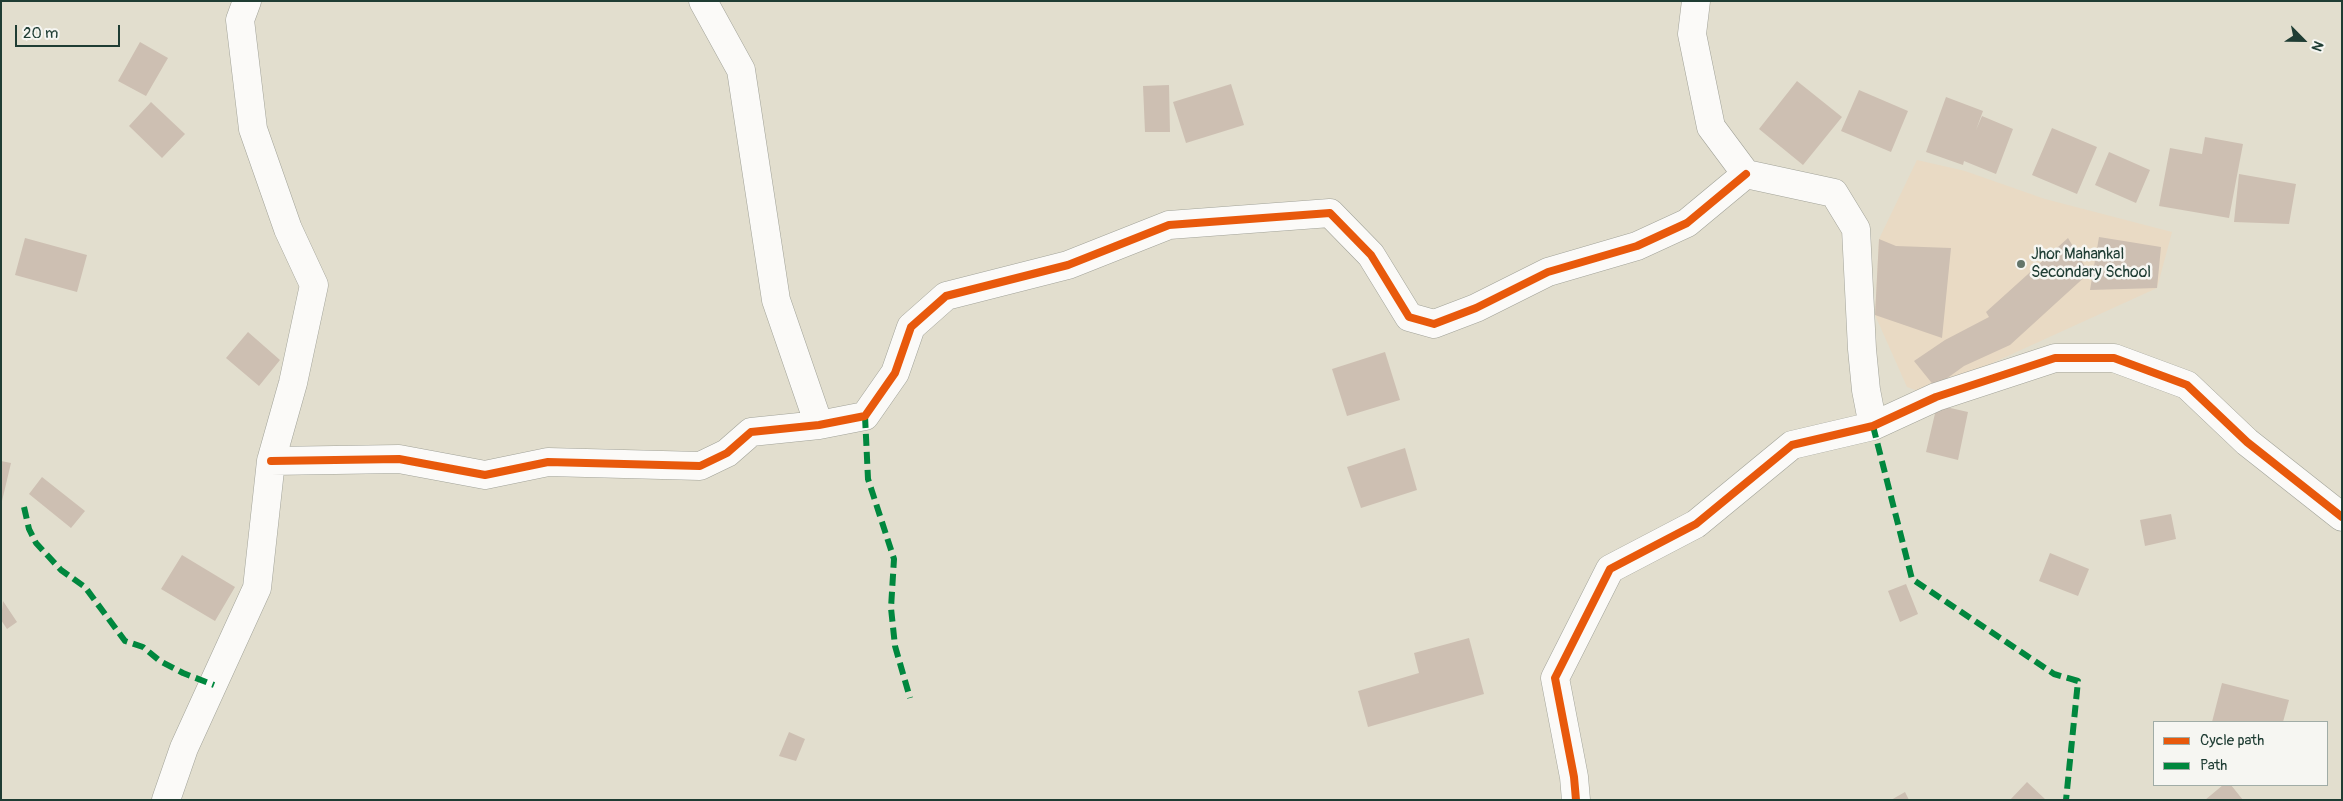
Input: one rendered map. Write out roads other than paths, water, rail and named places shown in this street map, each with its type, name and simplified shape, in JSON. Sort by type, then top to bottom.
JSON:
[{"type":"street","points":[[166,800],[184,748],[257,588],[271,461],[293,384],[314,285],[288,229],[253,129],[240,20],[247,1]]},
{"type":"street","points":[[703,1],[741,70],[776,300],[819,425]]},
{"type":"street","points":[[1696,1],[1692,34],[1711,127],[1746,174],[1834,192],[1856,229],[1862,348],[1866,390],[1873,426]]},
{"type":"street","points":[[271,461],[399,459],[486,475],[548,462],[700,466],[727,453],[751,432],[819,425],[865,416],[895,373],[911,327],[946,296],[1068,265],[1169,225],[1330,213],[1371,255],[1409,317],[1434,324],[1476,308],[1548,272],[1637,246],[1687,223],[1746,174]]},
{"type":"street","points":[[1576,800],[1574,777],[1555,678],[1610,569],[1696,524],[1792,445],[1873,426],[1936,398],[2055,358],[2114,358],[2187,385],[2247,442],[2342,517]]},
{"type":"place","name":"Jhor Mahankal Secondary School","points":[[2021,264]]}]
